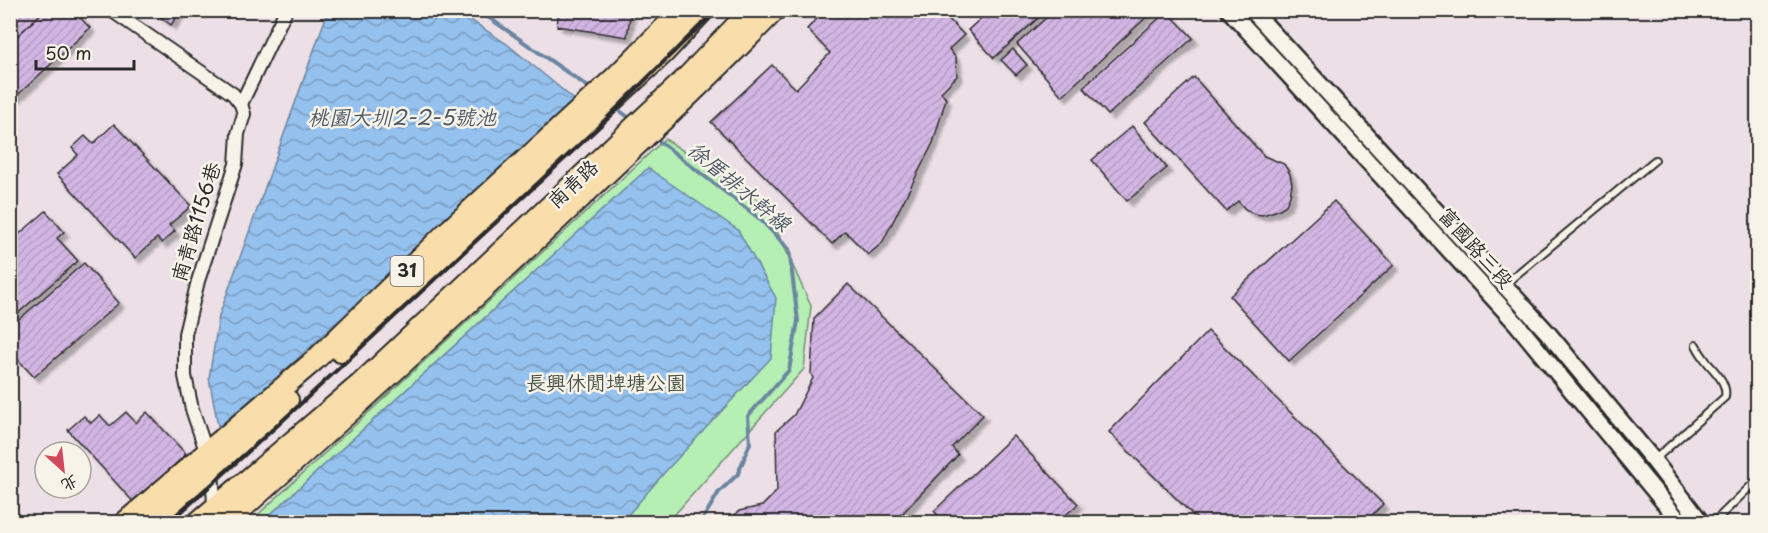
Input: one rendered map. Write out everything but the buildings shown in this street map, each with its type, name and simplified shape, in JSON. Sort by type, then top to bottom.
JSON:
[{"type":"main road","name":"31","points":[[125,522],[210,461],[418,260],[614,78],[682,10]]},
{"type":"main road","name":"南青路","points":[[651,42],[703,10]]},
{"type":"main road","name":"南青路","points":[[150,522],[210,461],[394,303],[663,54],[703,10]]},
{"type":"main road","name":"南青路","points":[[198,522],[219,518],[685,79],[751,10]]},
{"type":"main road","name":"31","points":[[219,518],[354,409],[734,54],[775,10]]},
{"type":"main road","name":"南青路","points":[[394,303],[418,260]]},
{"type":"main road","name":"南青路","points":[[392,354],[451,319]]},
{"type":"street","points":[[111,10],[233,94],[241,104],[286,10]]},
{"type":"street","name":"富國路三段","points":[[1229,10],[1543,355],[1680,522]]},
{"type":"street","points":[[1250,33],[1256,15]]},
{"type":"street","name":"富國路三段","points":[[1256,15],[1547,332],[1654,460],[1701,522]]},
{"type":"street","name":"南青路1156巷","points":[[219,518],[210,461],[192,409],[185,376],[185,334],[198,281],[236,164],[238,134],[244,114],[241,104]]},
{"type":"street","points":[[1446,246],[1459,234]]},
{"type":"lane","points":[[1503,285],[1655,160]]},
{"type":"lane","points":[[1654,460],[1702,420],[1725,397],[1726,391],[1721,379],[1704,359],[1696,345]]},
{"type":"lane","points":[[1714,522],[1758,479]]},
{"type":"green space","name":"長興休閒埤塘公園","points":[[665,139],[765,204],[811,306],[804,369],[668,522],[250,522]]},
{"type":"water","name":"桃園大圳2-2-5號池","points":[[328,11],[457,11],[507,44],[577,102],[219,431],[209,378],[219,316]]},
{"type":"water","name":"長興休閒埤塘公園","points":[[648,168],[738,230],[776,298],[771,358],[664,473],[622,522],[262,522]]},
{"type":"waterway","name":"徐厝排水幹線","points":[[478,10],[591,89]]},
{"type":"waterway","name":"徐厝排水幹線","points":[[616,108],[631,119]]},
{"type":"waterway","name":"徐厝排水幹線","points":[[655,138],[760,219],[789,249],[798,321],[789,370],[748,416],[750,443],[738,474],[719,492],[701,522]]},
{"type":"railway","points":[[170,522],[280,423],[596,129],[716,10]]}]
